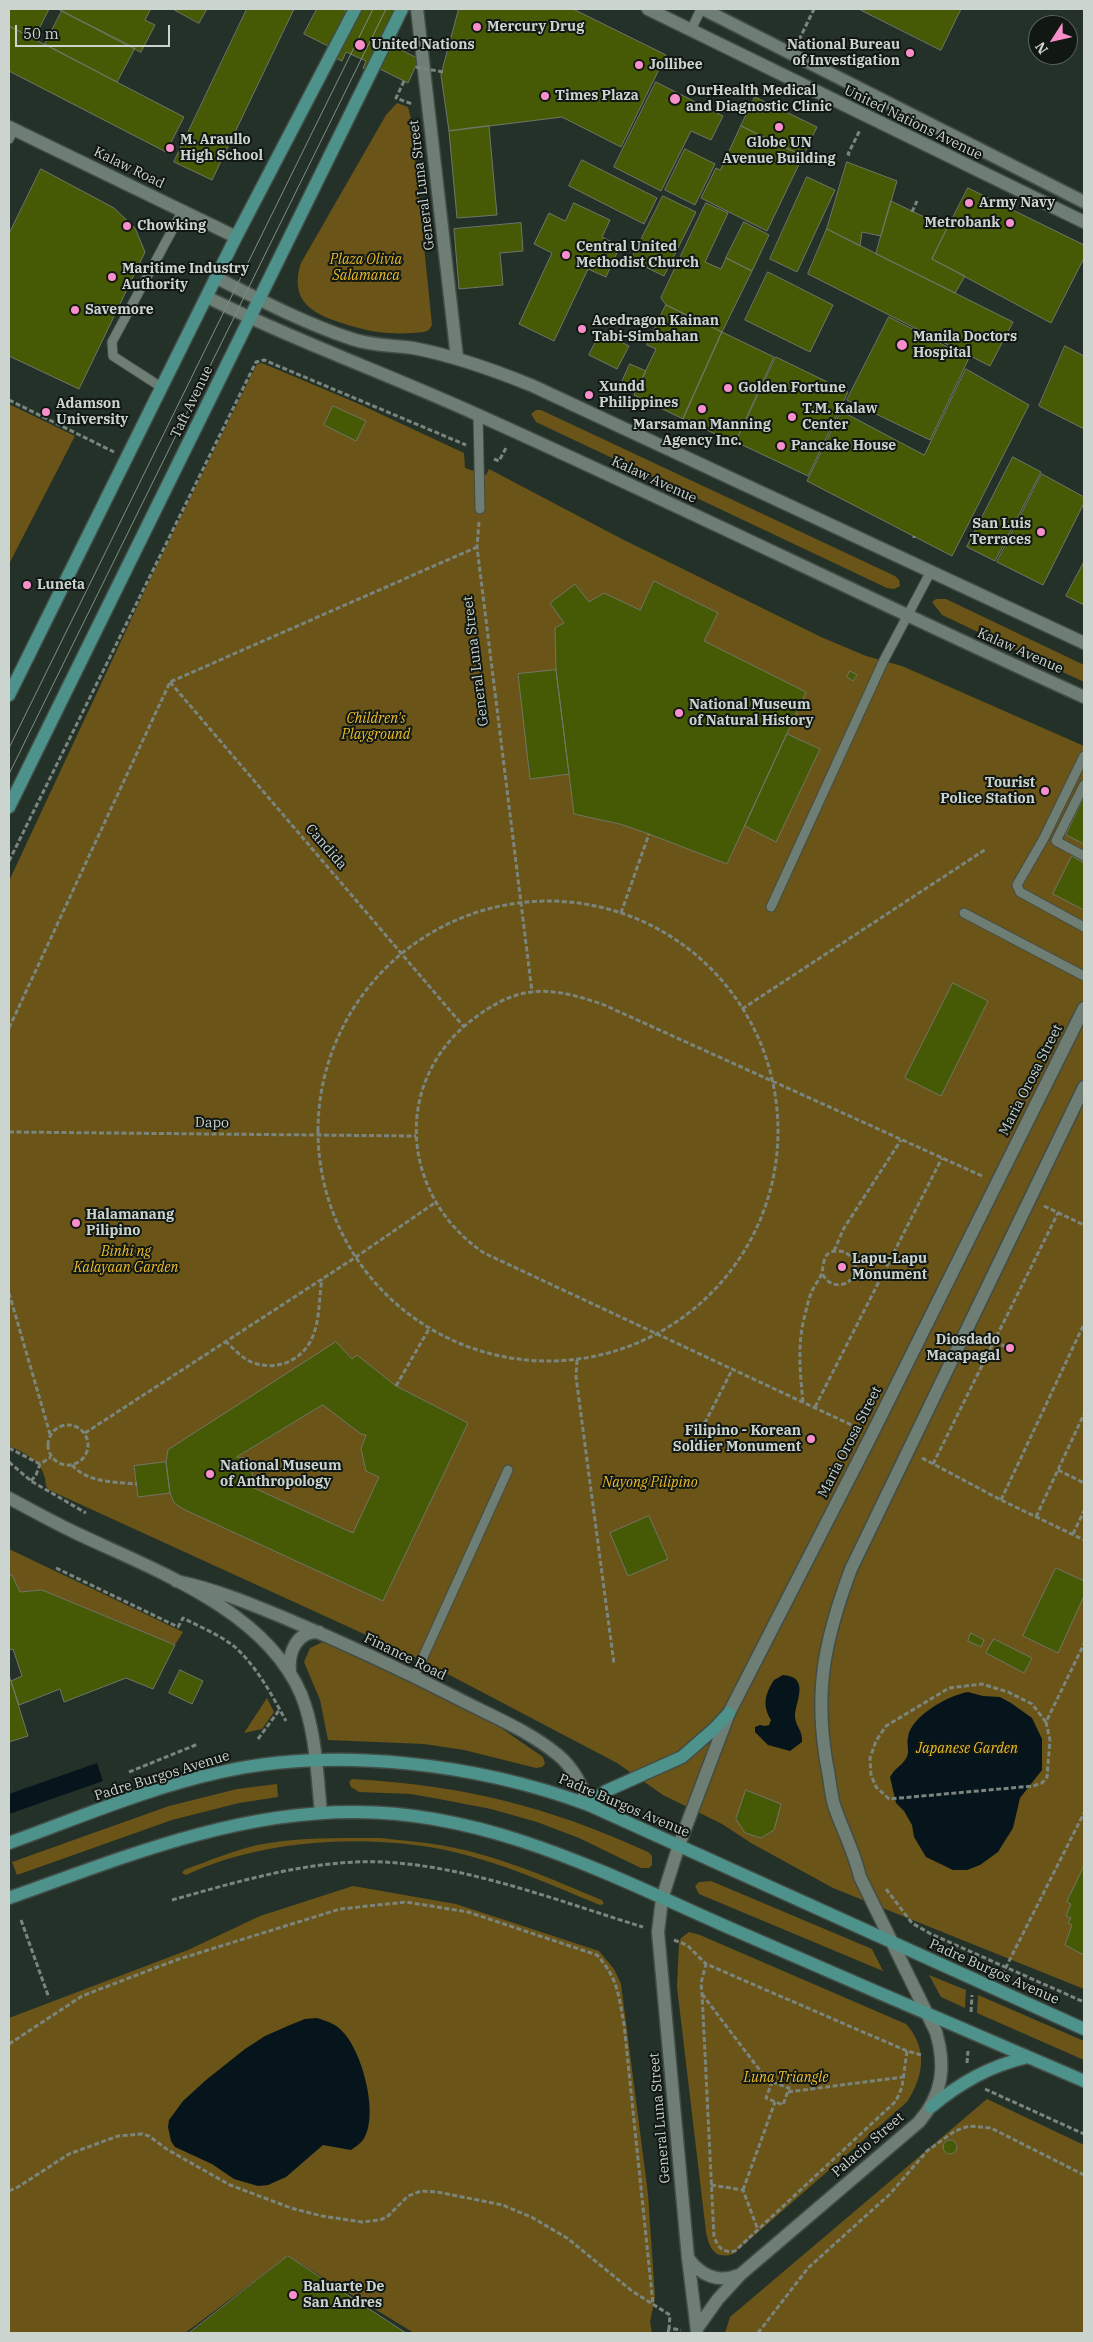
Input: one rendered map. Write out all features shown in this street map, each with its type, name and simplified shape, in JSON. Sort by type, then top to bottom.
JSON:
[{"type":"main road","points":[[9,695],[236,237],[355,9]]},
{"type":"main road","name":"Taft Avenue","points":[[9,807],[402,9]]},
{"type":"main road","points":[[589,1805],[606,1791],[682,1757],[729,1713]]},
{"type":"main road","name":"Padre Burgos Avenue","points":[[9,1843],[191,1780],[243,1768],[316,1760],[444,1767],[511,1780],[552,1791],[589,1805],[1084,2029]]},
{"type":"main road","points":[[9,1898],[173,1841],[264,1819],[352,1812],[404,1815],[465,1824],[557,1853],[1084,2081]]},
{"type":"main road","points":[[931,2108],[960,2084],[976,2074],[1028,2057]]},
{"type":"street","name":"General Luna Street","points":[[417,9],[457,358]]},
{"type":"street","name":"United Nations Avenue","points":[[648,9],[1084,222]]},
{"type":"street","name":"United Nations Avenue","points":[[702,9],[1084,202]]},
{"type":"street","name":"Kalaw Road","points":[[10,132],[183,210],[236,237]]},
{"type":"street","points":[[216,278],[260,300],[352,339],[457,358],[533,386],[931,570],[1084,644]]},
{"type":"street","name":"Kalaw Avenue","points":[[207,297],[250,318],[478,415],[1084,697]]},
{"type":"street","name":"Maria Orosa Street","points":[[662,1899],[679,1845],[729,1713],[872,1434],[1084,1008]]},
{"type":"street","points":[[893,1943],[860,1877],[854,1852],[834,1804],[825,1757],[820,1712],[825,1654],[838,1602],[851,1569],[1084,1087]]},
{"type":"street","name":"Finance Road","points":[[9,1498],[176,1581],[220,1606],[250,1626],[278,1654],[290,1672],[307,1714],[316,1760],[321,1813]]},
{"type":"street","name":"Finance Road","points":[[176,1581],[205,1587],[318,1632],[414,1676],[512,1726],[557,1754],[571,1768],[582,1784],[589,1805]]},
{"type":"street","points":[[290,1672],[290,1655],[298,1640],[305,1634],[318,1632]]},
{"type":"street","name":"General Luna Street","points":[[662,1899],[658,1932],[688,2258],[697,2331]]},
{"type":"street","name":"Palacio Street","points":[[697,2331],[718,2299],[742,2274],[918,2122],[931,2108],[939,2085],[942,2060],[936,2032],[893,1943]]},
{"type":"street","points":[[688,2258],[700,2271],[716,2278],[725,2279],[742,2274]]},
{"type":"lane","points":[[692,30],[702,9]]},
{"type":"lane","points":[[161,387],[113,356],[112,342],[183,210]]},
{"type":"lane","points":[[478,415],[480,509]]},
{"type":"lane","points":[[771,907],[879,671],[931,570]]},
{"type":"lane","points":[[1084,756],[1044,838],[1018,885],[1020,892],[1084,927]]},
{"type":"lane","points":[[1084,785],[1056,841],[1084,856]]},
{"type":"lane","points":[[964,913],[1084,976]]},
{"type":"lane","points":[[414,1676],[508,1470]]},
{"type":"path","points":[[807,23],[814,9]]},
{"type":"path","points":[[416,66],[443,72]]},
{"type":"path","points":[[396,98],[404,81]]},
{"type":"path","points":[[850,155],[848,154],[867,117]]},
{"type":"path","points":[[912,212],[918,201]]},
{"type":"path","points":[[9,861],[256,362],[264,360],[500,462],[514,432]]},
{"type":"path","points":[[9,400],[125,458]]},
{"type":"path","name":"General Luna Street","points":[[480,509],[477,547],[532,992]]},
{"type":"path","points":[[9,1028],[170,682],[477,547]]},
{"type":"path","name":"Candida","points":[[170,682],[464,1027]]},
{"type":"path","points":[[621,913],[648,834]]},
{"type":"path","points":[[742,1009],[986,849]]},
{"type":"path","points":[[554,901],[588,904],[621,913],[657,929],[690,950],[719,977],[742,1009],[760,1043],[772,1080],[778,1113],[774,1179],[767,1203],[751,1242],[733,1270],[711,1295],[686,1317],[658,1334],[632,1346],[605,1355],[577,1360],[534,1361],[492,1354],[452,1340],[415,1318],[383,1290],[356,1257],[343,1235],[328,1194],[320,1161],[318,1135],[321,1093],[332,1052],[350,1014],[375,979],[402,953],[448,923],[496,906],[520,902],[554,901]]},
{"type":"path","points":[[872,1434],[484,1253],[466,1241],[450,1224],[436,1202],[422,1171],[416,1136],[420,1095],[429,1071],[447,1043],[481,1013],[495,1005],[514,996],[532,992],[572,994],[602,1004],[772,1080],[996,1184]]},
{"type":"path","name":"Dapo","points":[[9,1132],[416,1136]]},
{"type":"path","points":[[834,1251],[844,1228],[901,1140]]},
{"type":"path","points":[[815,1407],[942,1158]]},
{"type":"path","points":[[1030,1200],[1084,1225]]},
{"type":"path","points":[[85,1434],[356,1257],[436,1202]]},
{"type":"path","points":[[933,1464],[1058,1213]]},
{"type":"path","points":[[803,1402],[799,1363],[804,1318],[813,1288],[822,1273],[822,1262],[829,1253],[834,1251],[845,1252],[854,1260],[855,1271],[850,1281],[839,1285],[828,1281],[822,1273]]},
{"type":"path","points":[[225,1342],[243,1357],[260,1365],[280,1365],[296,1357],[309,1344],[315,1332],[322,1279]]},
{"type":"path","points":[[9,1293],[50,1434],[47,1445],[51,1457],[60,1464],[72,1465],[79,1463],[87,1453],[88,1440],[80,1429],[68,1424],[61,1426],[50,1434]]},
{"type":"path","points":[[1001,1500],[1084,1324]]},
{"type":"path","points":[[396,1386],[430,1327]]},
{"type":"path","points":[[995,1341],[1006,1346]]},
{"type":"path","points":[[577,1360],[576,1377],[614,1664]]},
{"type":"path","points":[[691,1450],[733,1368]]},
{"type":"path","points":[[1036,1517],[1084,1414]]},
{"type":"path","points":[[9,1448],[40,1464]]},
{"type":"path","points":[[907,1452],[1084,1540]]},
{"type":"path","points":[[31,1481],[36,1475],[40,1464],[51,1457]]},
{"type":"path","points":[[9,1462],[31,1481],[86,1513]]},
{"type":"path","points":[[72,1465],[85,1476],[110,1482],[137,1484]]},
{"type":"path","points":[[1058,1470],[1084,1483]]},
{"type":"path","points":[[1073,1534],[1084,1511]]},
{"type":"path","points":[[56,1568],[178,1627],[183,1618],[219,1636],[235,1647],[250,1664],[271,1693],[286,1721]]},
{"type":"path","points":[[1046,1722],[1032,1704],[1008,1692],[982,1684],[949,1688],[886,1726],[876,1741],[870,1758],[871,1775],[876,1787],[889,1799],[1033,1786],[1042,1783],[1047,1776],[1050,1740],[1046,1722],[1084,1644]]},
{"type":"path","points":[[258,1739],[280,1709]]},
{"type":"path","points":[[129,1772],[198,1744]]},
{"type":"path","points":[[995,1989],[1084,1813]]},
{"type":"path","points":[[172,1900],[258,1876],[332,1864],[382,1862],[440,1868],[559,1901],[658,1932],[687,1945],[706,1964],[907,2051],[921,2055]]},
{"type":"path","points":[[883,1883],[912,1923],[931,1934],[1005,1968],[1084,2002]]},
{"type":"path","points":[[9,2044],[82,1996],[176,1960],[340,1910],[406,1902],[468,1912],[598,1954],[610,1969],[616,1982],[624,2024],[652,2304]]},
{"type":"path","points":[[21,1920],[49,1998]]},
{"type":"path","points":[[706,1964],[701,1983],[714,2237],[719,2248],[726,2252],[735,2250],[758,2230],[896,2101],[904,2077],[907,2051]]},
{"type":"path","points":[[702,1992],[771,2085]]},
{"type":"path","points":[[971,2012],[972,1992]]},
{"type":"path","points":[[967,2064],[968,2051]]},
{"type":"path","points":[[788,2092],[904,2077]]},
{"type":"path","points":[[772,2082],[789,2088],[783,2105],[766,2098],[771,2085],[772,2082]]},
{"type":"path","points":[[987,2091],[1084,2134]]},
{"type":"path","points":[[758,2230],[743,2190],[775,2102]]},
{"type":"path","points":[[758,2333],[808,2268],[890,2194],[927,2151],[955,2131],[969,2126],[980,2125],[991,2128],[1084,2175]]},
{"type":"path","points":[[9,2191],[69,2154],[118,2136],[142,2134],[149,2136],[168,2150],[237,2188],[292,2208],[322,2216],[362,2222],[380,2220],[387,2217],[408,2196],[421,2191],[437,2192],[503,2205],[518,2210],[568,2238],[614,2276],[670,2315],[668,2333]]},
{"type":"path","points":[[712,2185],[743,2190]]},
{"type":"path","points":[[669,2328],[697,2331]]},
{"type":"green space","name":"Plaza Olivia Salamanca","points":[[397,103],[408,107],[411,119],[432,325],[429,330],[424,332],[380,332],[336,321],[315,312],[301,298],[298,288],[301,263],[386,115]]},
{"type":"green space","points":[[262,363],[359,404],[464,453],[465,468],[486,475],[489,469],[620,538],[821,637],[866,656],[902,666],[1084,746],[1084,1989],[833,1888],[751,1843],[722,1824],[663,1795],[617,1763],[421,1660],[49,1490],[46,1486],[43,1472],[36,1462],[26,1454],[9,1446],[9,881],[151,577],[257,364]]},
{"type":"green space","points":[[9,404],[75,436],[9,564]]},
{"type":"green space","points":[[536,410],[541,410],[895,576],[899,580],[900,586],[894,589],[887,588],[536,422],[531,414]]},
{"type":"green space","points":[[936,599],[946,599],[1084,665],[1084,682],[942,615],[932,602]]},
{"type":"green space","points":[[9,1549],[183,1632],[175,1645],[42,1590],[20,1592],[12,1576],[9,1577]]},
{"type":"green space","points":[[325,1641],[444,1696],[501,1728],[543,1757],[545,1764],[542,1767],[536,1768],[464,1750],[424,1744],[328,1740],[320,1700],[304,1662],[310,1648]]},
{"type":"green space","points":[[267,1698],[274,1712],[262,1729],[244,1733]]},
{"type":"green space","points":[[352,1779],[430,1786],[503,1800],[539,1810],[575,1822],[648,1852],[652,1856],[652,1865],[649,1868],[641,1868],[579,1838],[537,1822],[491,1809],[411,1794],[359,1792],[351,1787],[349,1782]]},
{"type":"green space","points":[[277,1784],[278,1797],[239,1803],[172,1820],[17,1875],[12,1862],[169,1806],[237,1789]]},
{"type":"green space","points":[[381,1838],[441,1845],[470,1851],[565,1885],[602,1900],[604,1904],[600,1905],[526,1875],[470,1856],[419,1845],[386,1842],[351,1841],[281,1847],[216,1863],[186,1875],[182,1873],[184,1870],[238,1850],[272,1842],[303,1839]]},
{"type":"green space","points":[[711,1881],[872,1949],[883,1971],[699,1894],[695,1886],[699,1882]]},
{"type":"green space","points":[[353,1886],[456,1904],[599,1951],[614,1969],[621,1984],[648,2194],[655,2297],[650,2322],[652,2333],[414,2333],[288,2256],[185,2333],[9,2333],[9,2018],[188,1950],[260,1916]]},
{"type":"green space","name":"Luna Triangle","points":[[689,1932],[700,1935],[906,2024],[918,2043],[920,2052],[920,2072],[913,2092],[907,2102],[733,2254],[727,2255],[717,2254],[714,2251],[709,2243],[706,2232],[677,1987],[679,1943],[681,1938]]},
{"type":"green space","points":[[929,1975],[966,1990],[965,2008],[941,1997]]},
{"type":"green space","points":[[978,1995],[1084,2041],[1084,2060],[977,2013]]},
{"type":"green space","points":[[987,2099],[1084,2145],[1084,2333],[725,2333],[730,2317]]},
{"type":"shaded area","points":[[783,1675],[797,1680],[799,1685],[795,1716],[802,1742],[790,1751],[768,1745],[755,1732],[755,1727],[769,1725],[771,1720],[766,1709],[768,1690],[774,1680]]},
{"type":"shaded area","points":[[968,1692],[983,1696],[1000,1697],[1032,1718],[1042,1739],[1042,1770],[1020,1798],[1013,1828],[998,1852],[980,1865],[967,1870],[953,1870],[926,1857],[914,1837],[912,1825],[904,1811],[896,1803],[890,1777],[907,1757],[908,1737],[911,1729],[923,1714],[951,1697]]},
{"type":"shaded area","points":[[97,1763],[103,1781],[9,1814],[9,1794]]},
{"type":"shaded area","points":[[317,2018],[333,2024],[341,2030],[349,2039],[362,2067],[370,2115],[368,2129],[360,2143],[351,2150],[323,2145],[286,2177],[268,2185],[258,2186],[234,2179],[212,2164],[175,2147],[171,2141],[168,2127],[169,2120],[183,2101],[206,2080],[245,2049],[265,2036],[305,2019]]},
{"type":"building","points":[[9,9],[49,9],[34,39],[9,26]]},
{"type":"building","points":[[58,9],[148,9],[150,10],[145,20],[155,25],[141,52]]},
{"type":"building","points":[[173,9],[207,9],[199,23]]},
{"type":"building","points":[[247,9],[294,9],[212,180],[174,162]]},
{"type":"building","name":"United Nations","points":[[317,9],[342,9],[347,12],[349,9],[408,9],[390,44],[419,59],[408,83],[378,68],[371,72],[363,68],[366,61],[346,52],[342,61],[331,56],[330,47],[304,34]]},
{"type":"building","name":"Times Plaza","points":[[459,9],[573,9],[666,55],[621,147],[562,117],[449,131],[441,75]]},
{"type":"building","points":[[859,9],[961,9],[941,50]]},
{"type":"building","points":[[62,11],[135,48],[117,82],[45,44]]},
{"type":"building","points":[[9,26],[184,117],[166,152],[9,71]]},
{"type":"building","points":[[656,82],[723,116],[711,140],[691,131],[661,191],[614,167]]},
{"type":"building","name":"Globe UN Avenue Building","points":[[755,97],[817,127],[803,156],[741,126]]},
{"type":"building","points":[[489,126],[497,215],[457,218],[449,131]]},
{"type":"building","points":[[741,126],[803,156],[767,231],[701,198],[716,168],[720,170]]},
{"type":"building","points":[[685,149],[715,164],[695,205],[665,190]]},
{"type":"building","points":[[582,160],[657,198],[644,224],[569,186]]},
{"type":"building","points":[[847,162],[897,181],[881,236],[862,232],[860,246],[827,229]]},
{"type":"building","name":"Savemore","points":[[41,169],[114,208],[135,228],[145,252],[79,389],[9,356],[9,234]]},
{"type":"building","points":[[807,177],[835,190],[797,272],[770,259]]},
{"type":"building","points":[[968,188],[1084,245],[1084,258],[1051,323],[932,259]]},
{"type":"building","points":[[663,196],[696,212],[664,276],[631,260]]},
{"type":"building","points":[[891,201],[947,228],[932,259],[965,276],[955,293],[876,254]]},
{"type":"building","name":"Central United Methodist Church","points":[[574,203],[610,220],[602,237],[620,246],[606,277],[588,269],[554,341],[519,324],[552,253],[534,244],[549,213],[565,221]]},
{"type":"building","points":[[706,203],[728,213],[705,262],[721,269],[726,258],[752,271],[722,332],[666,305],[661,298]]},
{"type":"building","points":[[744,222],[769,235],[752,271],[726,258]]},
{"type":"building","points":[[521,223],[523,251],[500,253],[503,285],[459,289],[454,229]]},
{"type":"building","points":[[827,229],[1013,322],[990,366],[808,274]]},
{"type":"building","points":[[768,272],[833,305],[810,352],[745,320]]},
{"type":"building","points":[[666,305],[722,332],[683,419],[634,395],[656,349],[647,345]]},
{"type":"building","points":[[889,317],[969,358],[930,440],[847,400]]},
{"type":"building","points":[[601,332],[629,346],[617,369],[589,355]]},
{"type":"building","name":"Golden Fortune","points":[[722,332],[774,357],[735,443],[683,419]]},
{"type":"building","points":[[1065,346],[1084,356],[1084,429],[1039,406]]},
{"type":"building","name":"T.M. Kalaw Center","points":[[776,357],[848,392],[808,476],[736,442]]},
{"type":"building","points":[[630,364],[646,371],[637,389],[622,382]]},
{"type":"building","points":[[966,369],[1029,405],[952,556],[807,481],[841,411],[924,455]]},
{"type":"building","points":[[333,406],[366,421],[356,441],[324,425]]},
{"type":"building","points":[[1013,457],[1041,472],[995,561],[967,547]]},
{"type":"building","name":"San Luis Terraces","points":[[1042,474],[1084,497],[1084,503],[1043,585],[997,562]]},
{"type":"building","points":[[1084,562],[1084,605],[1066,596]]},
{"type":"building","name":"National Museum of Natural History","points":[[654,581],[718,613],[704,641],[806,692],[727,864],[620,824],[574,814],[556,670],[555,628],[564,623],[550,603],[575,584],[589,602],[604,593],[640,610]]},
{"type":"building","points":[[556,670],[569,774],[530,779],[518,674]]},
{"type":"building","points":[[850,671],[857,675],[853,681],[847,677]]},
{"type":"building","points":[[787,734],[820,749],[776,842],[745,826]]},
{"type":"building","points":[[1084,797],[1084,844],[1066,835]]},
{"type":"building","points":[[1072,856],[1084,863],[1084,910],[1053,894]]},
{"type":"building","points":[[953,983],[988,1001],[941,1096],[905,1078]]},
{"type":"building","name":"National Museum of Anthropology","points":[[336,1342],[352,1359],[357,1355],[396,1386],[468,1423],[383,1601],[183,1509],[174,1503],[170,1493],[166,1462],[168,1450]],"holes":[[[323,1405],[361,1434],[366,1435],[361,1449],[366,1471],[379,1477],[353,1533],[243,1483],[253,1478],[250,1459],[237,1457]]]},
{"type":"building","points":[[166,1462],[170,1493],[138,1497],[134,1466]]},
{"type":"building","points":[[649,1516],[668,1559],[628,1576],[610,1533]]},
{"type":"building","points":[[1056,1568],[1084,1581],[1084,1596],[1058,1653],[1023,1636]]},
{"type":"building","points":[[12,1575],[20,1592],[42,1590],[175,1645],[153,1689],[126,1678],[64,1702],[60,1689],[19,1705],[11,1681],[22,1676],[13,1649],[9,1650],[9,1577]]},
{"type":"building","points":[[971,1633],[984,1640],[981,1647],[968,1641]]},
{"type":"building","points":[[994,1639],[1032,1658],[1024,1673],[986,1653]]},
{"type":"building","points":[[180,1670],[203,1681],[192,1704],[169,1693]]},
{"type":"building","points":[[9,1675],[28,1736],[9,1742]]},
{"type":"building","points":[[746,1790],[781,1804],[774,1830],[761,1838],[745,1833],[736,1819]]},
{"type":"building","points":[[1084,1866],[1084,1955],[1065,1945],[1072,1925],[1068,1923],[1071,1918],[1066,1916],[1071,1904],[1067,1902]]},
{"type":"building","points":[[947,2140],[953,2140],[957,2147],[953,2154],[947,2154],[943,2150],[943,2144]]},
{"type":"building","name":"Baluarte De San Andres","points":[[288,2256],[406,2333],[189,2333]]},
{"type":"tram line","points":[[9,748],[373,9]]},
{"type":"tram line","points":[[9,774],[386,9]]},
{"type":"place","name":"Mercury Drug","points":[[477,27]]},
{"type":"place","name":"United Nations","points":[[360,45]]},
{"type":"place","name":"National Bureau of Investigation","points":[[910,53]]},
{"type":"place","name":"Jollibee","points":[[639,65]]},
{"type":"place","name":"Times Plaza","points":[[545,96]]},
{"type":"place","name":"OurHealth Medical and Diagnostic Clinic","points":[[675,99]]},
{"type":"place","name":"Globe UN Avenue Building","points":[[779,127]]},
{"type":"place","name":"M. Araullo High School","points":[[170,148]]},
{"type":"place","name":"Army Navy","points":[[969,203]]},
{"type":"place","name":"Metrobank","points":[[1010,223]]},
{"type":"place","name":"Chowking","points":[[127,226]]},
{"type":"place","name":"Central United Methodist Church","points":[[566,255]]},
{"type":"place","name":"Maritime Industry Authority","points":[[112,277]]},
{"type":"place","name":"Savemore","points":[[75,310]]},
{"type":"place","name":"Acedragon Kainan Tabi-Simbahan","points":[[582,329]]},
{"type":"place","name":"Manila Doctors Hospital","points":[[902,345]]},
{"type":"place","name":"Golden Fortune","points":[[728,388]]},
{"type":"place","name":"Xundd Philippines","points":[[589,395]]},
{"type":"place","name":"Marsaman Manning Agency Inc.","points":[[702,409]]},
{"type":"place","name":"Adamson University","points":[[46,412]]},
{"type":"place","name":"T.M. Kalaw Center","points":[[792,417]]},
{"type":"place","name":"Pancake House","points":[[781,446]]},
{"type":"place","name":"San Luis Terraces","points":[[1041,532]]},
{"type":"place","name":"Luneta","points":[[27,585]]},
{"type":"place","name":"National Museum of Natural History","points":[[679,713]]},
{"type":"place","name":"Tourist Police Station","points":[[1045,791]]},
{"type":"place","name":"Halamanang Pilipino","points":[[76,1223]]},
{"type":"place","name":"Lapu-Lapu Monument","points":[[842,1267]]},
{"type":"place","name":"Diosdado Macapagal","points":[[1010,1348]]},
{"type":"place","name":"Filipino - Korean Soldier Monument","points":[[811,1439]]},
{"type":"place","name":"National Museum of Anthropology","points":[[210,1474]]},
{"type":"place","name":"Baluarte De San Andres","points":[[293,2295]]},
{"type":"park label","name":"Children's Playground","points":[[376,728]]},
{"type":"park label","name":"Binhi ng Kalayaan Garden","points":[[126,1260]]},
{"type":"park label","name":"Nayong Pilipino","points":[[650,1483]]},
{"type":"park label","name":"Japanese Garden","points":[[967,1749]]}]
